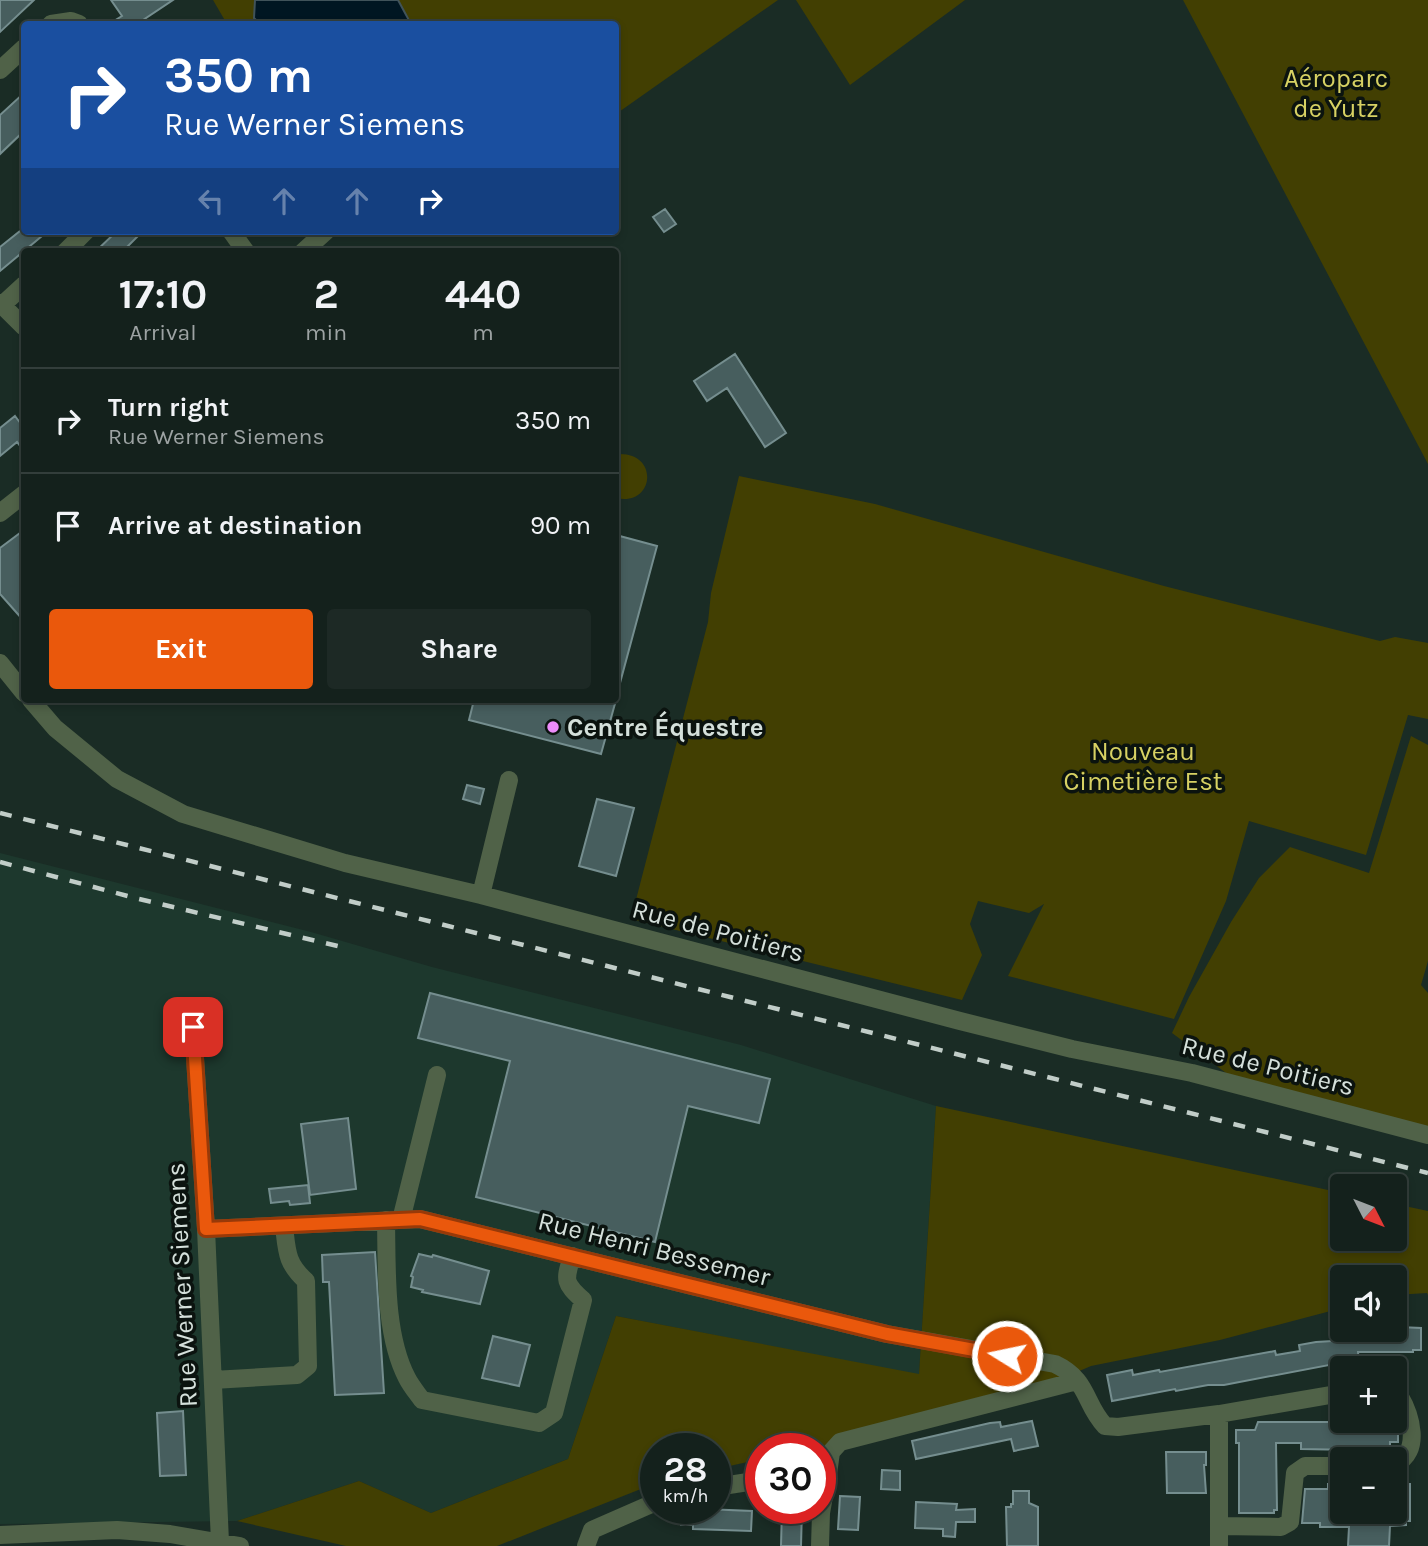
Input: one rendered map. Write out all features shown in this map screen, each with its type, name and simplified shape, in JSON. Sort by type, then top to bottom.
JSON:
[{"type":"street","points":[[0,70],[21,51]]},
{"type":"street","points":[[69,248],[82,235]]},
{"type":"street","points":[[307,248],[322,235]]},
{"type":"street","points":[[21,287],[1,304],[21,324]]},
{"type":"street","points":[[0,513],[21,496]]},
{"type":"street","points":[[0,663],[21,689]]},
{"type":"street","name":"Rue de Poitiers","points":[[34,703],[55,728],[117,779],[183,814],[345,863],[481,895],[960,1021],[1192,1073],[1428,1135]]},
{"type":"street","points":[[481,895],[509,780]]},
{"type":"street","name":"Rue Werner Siemens","points":[[193,1027],[206,1229],[220,1542]]},
{"type":"street","points":[[437,1075],[393,1220],[388,1291],[395,1347],[407,1378],[422,1400],[539,1423],[554,1413],[583,1300],[569,1288],[565,1279],[572,1256]]},
{"type":"street","name":"Rue Henri Bessemer","points":[[206,1229],[420,1219],[887,1334],[1055,1364],[1064,1368],[1079,1383]]},
{"type":"street","points":[[213,1380],[297,1375],[308,1366],[306,1281],[293,1269],[284,1226]]},
{"type":"street","points":[[836,1446],[840,1442],[1073,1382],[1079,1383],[1086,1392],[1098,1419],[1105,1426],[1118,1427],[1219,1414],[1330,1395]]},
{"type":"street","points":[[1407,1408],[1411,1429],[1411,1449],[1407,1455]]},
{"type":"street","points":[[1219,1414],[1219,1546]]},
{"type":"street","points":[[1219,1526],[1282,1527],[1290,1522],[1295,1474],[1305,1466],[1330,1466]]},
{"type":"street","points":[[586,1546],[592,1530],[640,1509]]},
{"type":"street","points":[[820,1546],[821,1524]]},
{"type":"street","points":[[0,1535],[117,1530],[170,1534],[240,1546]]},
{"type":"shaded area","points":[[0,853],[741,1045],[936,1106],[919,1375],[616,1316],[568,1459],[431,1513],[359,1481],[237,1521],[0,1524]]},
{"type":"green space","points":[[213,0],[778,0],[619,112],[619,21],[225,21]]},
{"type":"green space","points":[[796,0],[965,0],[850,85]]},
{"type":"green space","name":"Aéroparc de Yutz","points":[[1183,0],[1428,0],[1428,464]]},
{"type":"green space","points":[[619,454],[632,456],[641,462],[646,470],[644,488],[629,499],[619,498]]},
{"type":"green space","name":"Nouveau Cimetière Est","points":[[739,476],[875,504],[1164,586],[1380,641],[1395,637],[1428,643],[1428,719],[1408,715],[1366,855],[1249,821],[1226,901],[1174,1019],[1008,976],[1044,904],[1029,913],[978,901],[970,924],[982,955],[962,1000],[631,919],[708,622],[711,593]]},
{"type":"green space","points":[[1411,736],[1428,745],[1428,961],[1421,985],[1428,993],[1428,1131],[1241,1084],[1172,1033],[1231,922],[1259,878],[1290,847],[1369,873]]},
{"type":"green space","points":[[936,1106],[1330,1190],[1330,1251],[1407,1251],[1407,1207],[1428,1211],[1428,1295],[1407,1294],[1407,1265],[1330,1265],[1330,1311],[1220,1340],[1091,1366],[1063,1378],[893,1431],[836,1443],[836,1433],[745,1433],[745,1463],[731,1466],[731,1433],[640,1433],[640,1489],[497,1546],[346,1546],[237,1521],[359,1481],[431,1513],[568,1459],[616,1316],[919,1374]]},
{"type":"water","points":[[255,0],[398,0],[409,21],[257,21],[254,18]]},
{"type":"building","points":[[0,0],[34,0],[0,32]]},
{"type":"building","points":[[111,0],[173,0],[142,21],[114,21],[122,16]]},
{"type":"building","points":[[21,96],[21,134],[0,154],[0,115]]},
{"type":"building","points":[[665,209],[676,224],[664,232],[653,217]]},
{"type":"building","points":[[20,231],[21,235],[43,235],[28,248],[21,248],[21,254],[0,271],[0,247]]},
{"type":"building","points":[[113,235],[139,235],[126,248],[99,248]]},
{"type":"building","points":[[735,354],[786,433],[765,447],[727,388],[707,401],[694,381]]},
{"type":"building","points":[[15,416],[21,424],[21,447],[17,442],[0,456],[0,428]]},
{"type":"building","points":[[21,532],[21,618],[0,594],[0,548]]},
{"type":"building","name":"Centre Équestre","points":[[619,536],[657,546],[619,683]]},
{"type":"building","name":"Centre Équestre","points":[[473,703],[615,703],[601,754],[469,720]]},
{"type":"building","points":[[467,785],[484,789],[480,804],[463,799]]},
{"type":"building","points":[[597,799],[634,808],[616,876],[579,866]]},
{"type":"building","points":[[430,993],[770,1079],[759,1123],[688,1106],[655,1242],[476,1197],[510,1061],[418,1038]]},
{"type":"building","points":[[348,1118],[356,1189],[310,1195],[301,1124]]},
{"type":"building","points":[[308,1185],[310,1203],[271,1203],[269,1189]]},
{"type":"building","points":[[375,1252],[384,1393],[335,1395],[329,1282],[323,1282],[322,1255]]},
{"type":"building","points":[[419,1254],[433,1255],[489,1271],[480,1304],[422,1292],[423,1290],[411,1287],[411,1276]]},
{"type":"building","points":[[1407,1327],[1421,1328],[1421,1350],[1413,1352],[1358,1352],[1358,1356],[1330,1356],[1330,1365],[1224,1385],[1175,1389],[1112,1401],[1107,1375],[1132,1370],[1133,1375],[1160,1372],[1275,1351],[1276,1355],[1300,1351],[1299,1345],[1316,1342],[1407,1342]]},
{"type":"building","points":[[493,1336],[530,1345],[519,1386],[482,1378]]},
{"type":"building","points":[[183,1411],[186,1475],[160,1476],[157,1413]]},
{"type":"building","points":[[1032,1421],[1038,1446],[1014,1451],[1011,1439],[916,1459],[912,1441],[990,1423],[1000,1422],[1001,1427]]},
{"type":"building","points":[[1258,1422],[1330,1422],[1330,1433],[1398,1433],[1398,1442],[1390,1442],[1390,1447],[1330,1447],[1330,1450],[1301,1449],[1301,1443],[1276,1443],[1277,1510],[1274,1510],[1274,1513],[1239,1513],[1239,1443],[1236,1443],[1236,1430],[1255,1430]]},
{"type":"building","points":[[1166,1452],[1206,1452],[1206,1493],[1167,1493]]},
{"type":"building","points":[[882,1470],[900,1471],[900,1490],[881,1489]]},
{"type":"building","points":[[1330,1484],[1330,1524],[1406,1525],[1390,1526],[1389,1546],[1348,1546],[1349,1527],[1320,1527],[1320,1523],[1302,1523],[1305,1489],[1328,1489]]},
{"type":"building","points":[[1407,1484],[1410,1484],[1410,1521],[1407,1521]]},
{"type":"building","points":[[1013,1491],[1029,1491],[1029,1503],[1038,1507],[1038,1546],[1007,1546],[1006,1507],[1013,1504]]},
{"type":"building","points":[[840,1496],[860,1497],[858,1530],[838,1529]]},
{"type":"building","points":[[916,1502],[957,1504],[956,1510],[975,1509],[975,1522],[956,1522],[955,1537],[943,1536],[943,1529],[915,1528]]},
{"type":"building","points":[[731,1510],[745,1511],[745,1524],[751,1524],[751,1531],[693,1529],[693,1525],[681,1525],[731,1524]]},
{"type":"building","points":[[782,1524],[802,1524],[801,1546],[781,1546]]},
{"type":"railway","points":[[0,813],[1428,1173]]},
{"type":"railway","points":[[0,862],[135,898],[346,948]]},
{"type":"place","name":"Centre Équestre","points":[[553,727]]},
{"type":"route","points":[[193,1027],[206,1229],[420,1219],[887,1334],[1007,1356]]}]
